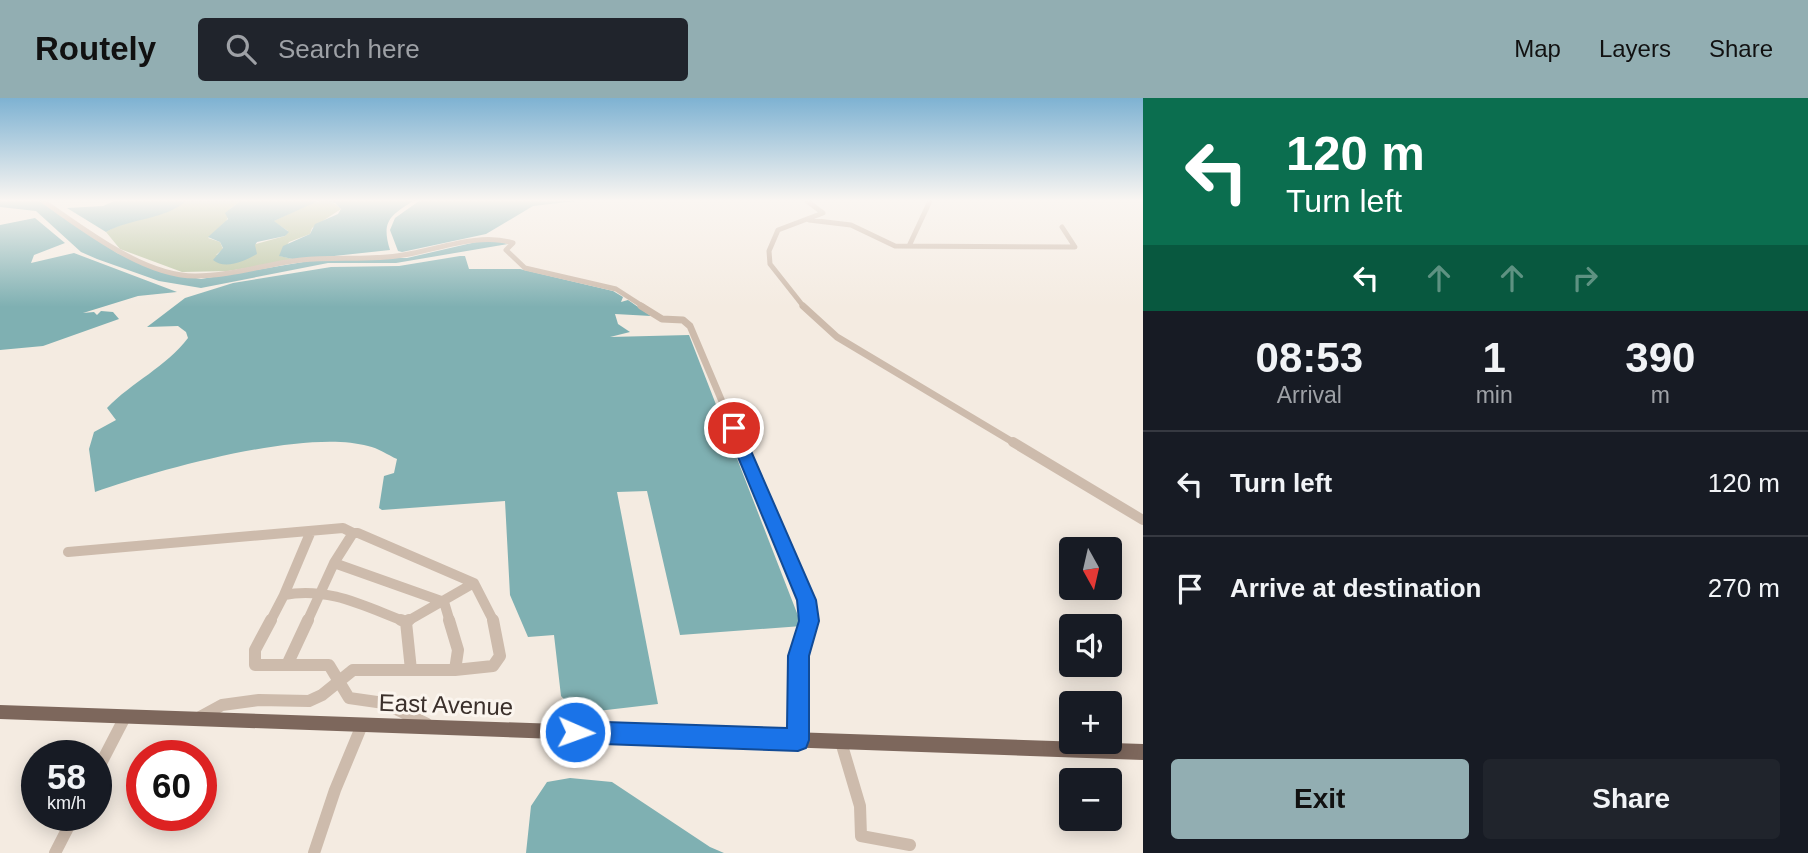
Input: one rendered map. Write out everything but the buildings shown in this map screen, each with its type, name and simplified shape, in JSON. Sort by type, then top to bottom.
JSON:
[{"type":"main road","name":"East Avenue","points":[[0,712],[1143,752]]},
{"type":"street","points":[[95,236],[114,249],[156,267],[191,276],[216,275],[302,260],[400,256],[497,238],[513,243],[506,250],[525,268],[616,289],[662,319],[683,320],[690,326],[807,600],[809,621],[799,656],[798,740]]},
{"type":"street","points":[[775,236],[769,251],[770,264],[823,327],[1143,520]]},
{"type":"street","points":[[875,236],[895,246],[1075,247],[1068,236]]},
{"type":"street","points":[[909,246],[914,236]]},
{"type":"street","points":[[68,552],[343,528],[474,583],[493,618],[500,656],[493,666],[456,670],[353,670],[322,695],[309,701],[259,700],[222,705],[197,719]]},
{"type":"street","points":[[311,531],[284,595],[255,650],[255,665],[328,665],[349,698],[384,703],[435,727]]},
{"type":"street","points":[[287,665],[334,563],[353,533]]},
{"type":"street","points":[[334,563],[444,601]]},
{"type":"street","points":[[284,595],[298,590],[322,592],[406,622],[474,583]]},
{"type":"street","points":[[444,601],[458,650],[456,670]]},
{"type":"street","points":[[406,622],[411,670]]},
{"type":"street","points":[[112,742],[125,717]]},
{"type":"street","points":[[314,853],[335,790],[362,725]]},
{"type":"street","points":[[841,742],[860,806],[862,836],[910,845]]},
{"type":"street","points":[[55,853],[66,831]]},
{"type":"green space","points":[[109,236],[210,236],[208,238],[220,242],[223,249],[216,255],[284,236],[304,236],[289,242],[280,256],[297,260],[228,271],[182,272],[120,249]]},
{"type":"water","points":[[0,236],[57,236],[65,243],[34,255],[31,263],[74,253],[177,292],[138,296],[83,313],[94,312],[97,315],[101,311],[113,312],[119,319],[43,346],[0,350]]},
{"type":"water","points":[[64,236],[94,236],[117,253],[155,270],[201,279],[327,258],[407,258],[489,239],[508,244],[396,263],[328,263],[201,288],[159,281],[81,252]]},
{"type":"water","points":[[284,236],[257,242],[257,254],[235,263],[223,264],[213,260],[223,248],[220,242],[208,237]]},
{"type":"water","points":[[305,236],[387,236],[390,250],[297,260],[279,256],[283,246]]},
{"type":"water","points":[[392,236],[476,236],[402,252],[398,251]]},
{"type":"water","points":[[465,256],[469,269],[520,269],[613,291],[623,297],[621,302],[628,300],[651,316],[615,314],[618,324],[630,332],[610,337],[689,335],[802,626],[680,635],[647,491],[617,492],[658,704],[589,712],[586,702],[568,704],[561,696],[554,635],[528,637],[510,595],[505,501],[382,510],[379,508],[384,476],[394,473],[397,459],[372,447],[341,442],[308,442],[232,454],[155,473],[95,492],[89,449],[94,432],[116,420],[107,408],[170,358],[188,338],[186,332],[178,326],[147,327],[185,298],[233,283],[331,267],[399,266]]},
{"type":"water","points":[[570,778],[612,782],[710,847],[724,853],[526,853],[531,806],[547,782]]},
{"type":"route","points":[[575,732],[798,740],[799,656],[809,621],[807,600],[734,428]]}]
